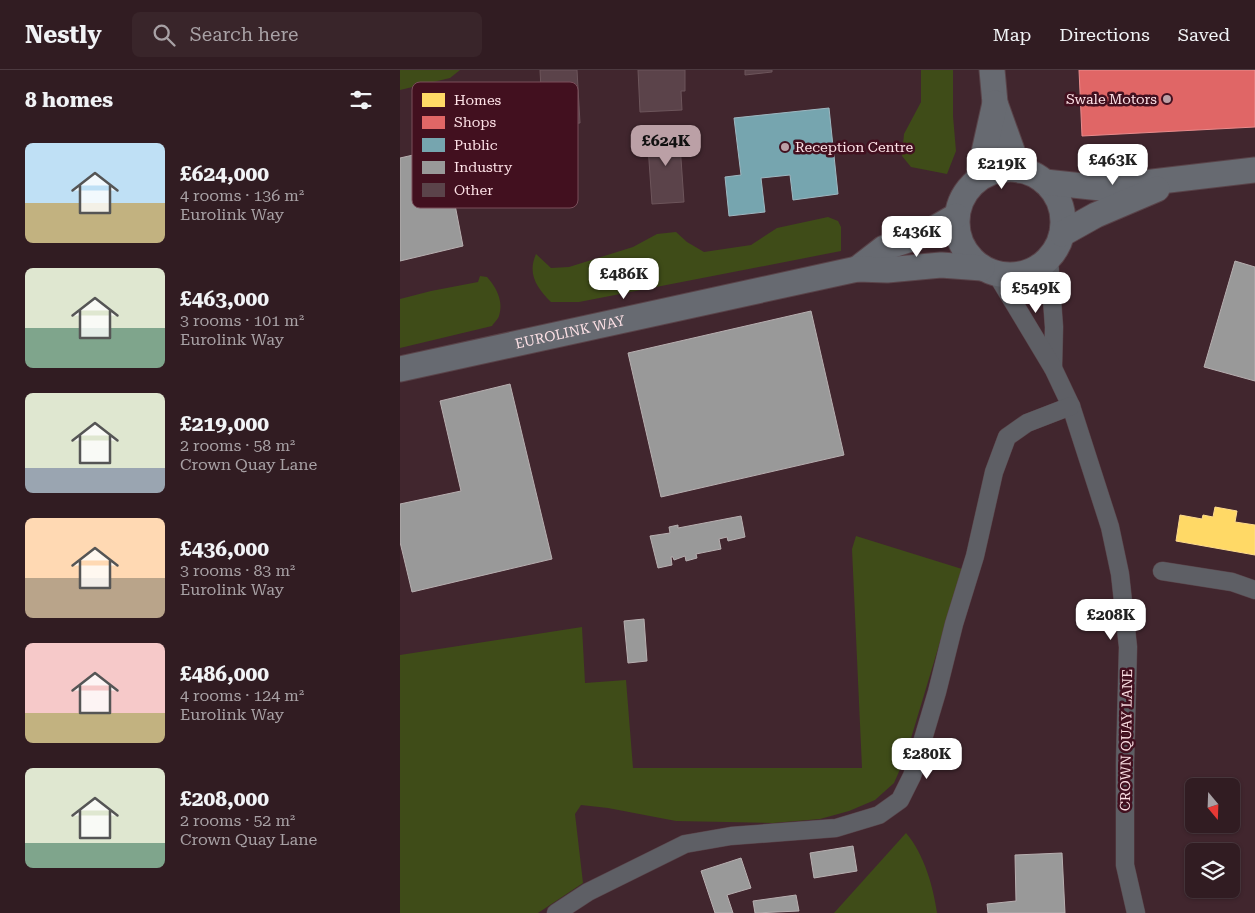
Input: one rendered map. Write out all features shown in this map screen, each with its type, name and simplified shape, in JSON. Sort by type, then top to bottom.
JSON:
[{"type":"main road","points":[[992,70],[995,103],[1019,170]]},
{"type":"main road","points":[[978,179],[995,103]]},
{"type":"main road","points":[[1005,169],[1019,170],[1033,174],[1045,182],[1055,193],[1061,206],[1064,220],[1062,234],[1057,248],[1049,259],[1038,268],[1025,274],[1011,276],[989,272],[970,259],[962,246],[957,232],[956,216],[968,189],[978,179],[991,172],[1005,169]]},
{"type":"main road","points":[[1045,182],[1101,188],[1255,170]]},
{"type":"main road","points":[[1062,234],[1096,215],[1183,178]]},
{"type":"main road","name":"EUROLINK WAY","points":[[857,269],[884,248],[924,235],[956,216]]},
{"type":"main road","name":"EUROLINK WAY","points":[[400,368],[857,269],[887,270],[941,265],[989,272]]},
{"type":"street","name":"CROWN QUAY LANE","points":[[1049,259],[1054,327],[1053,368]]},
{"type":"street","name":"CROWN QUAY LANE","points":[[989,272],[1053,368],[1071,406],[1110,527],[1120,574],[1128,646],[1125,865],[1136,913]]},
{"type":"street","points":[[556,913],[588,892],[685,844],[731,836],[836,828],[879,815],[900,800],[912,776],[932,709],[954,624],[975,556],[994,472],[1007,437],[1027,423],[1071,406]]},
{"type":"street","points":[[1162,571],[1232,582],[1255,590]]},
{"type":"green space","points":[[400,70],[460,70],[450,78],[433,82],[412,82],[412,87],[400,90]]},
{"type":"green space","points":[[921,70],[953,70],[953,116],[956,151],[947,174],[911,167],[902,156],[904,134],[921,102]]},
{"type":"green space","points":[[828,217],[838,221],[841,227],[841,251],[579,302],[551,302],[541,291],[533,274],[533,261],[536,254],[551,268],[569,267],[633,247],[657,234],[676,232],[687,242],[704,252],[751,245],[777,228]]},
{"type":"green space","points":[[480,276],[487,277],[500,300],[499,316],[492,326],[400,348],[400,299],[478,282]]},
{"type":"green space","points":[[856,536],[962,569],[905,758],[894,783],[875,800],[849,811],[820,819],[773,823],[676,821],[608,808],[581,805],[575,814],[583,883],[538,913],[400,913],[400,655],[582,627],[585,683],[626,680],[633,768],[862,768],[852,549]]},
{"type":"green space","points":[[906,833],[923,860],[937,913],[834,913]]},
{"type":"building: Homes","points":[[1215,507],[1237,511],[1235,522],[1255,525],[1255,555],[1176,541],[1180,515],[1202,519],[1203,515],[1213,517]]},
{"type":"building: Shops","name":"Swale Motors","points":[[1079,70],[1255,70],[1255,127],[1082,136]]},
{"type":"building: Public","name":"Reception Centre","points":[[829,108],[838,194],[793,200],[790,175],[761,178],[765,212],[729,216],[725,177],[741,175],[734,118]]},
{"type":"building: Industry","points":[[412,155],[412,208],[456,208],[463,246],[400,261],[400,158]]},
{"type":"building: Industry","points":[[1235,261],[1255,267],[1255,381],[1204,367]]},
{"type":"building: Industry","points":[[811,311],[844,455],[661,497],[628,353]]},
{"type":"building: Industry","points":[[510,384],[552,559],[412,592],[400,542],[400,504],[461,491],[440,401]]},
{"type":"building: Industry","points":[[741,516],[745,537],[728,541],[727,537],[719,539],[721,549],[696,554],[697,558],[686,561],[685,556],[674,560],[671,557],[672,565],[658,568],[650,536],[670,533],[669,527],[678,525],[678,528]]},
{"type":"building: Industry","points":[[644,619],[647,661],[628,663],[624,621]]},
{"type":"building: Industry","points":[[853,846],[857,871],[814,878],[810,853]]},
{"type":"building: Industry","points":[[1062,853],[1065,913],[988,913],[987,904],[1016,901],[1015,855]]},
{"type":"building: Industry","points":[[741,858],[751,888],[727,895],[733,913],[715,913],[701,871]]},
{"type":"building: Industry","points":[[796,895],[799,911],[755,913],[753,901]]},
{"type":"building: Other","points":[[540,70],[577,70],[578,82],[541,82]]},
{"type":"building: Other","points":[[638,70],[685,70],[685,91],[681,91],[682,110],[640,112]]},
{"type":"building: Other","points":[[745,70],[772,70],[772,72],[745,75]]},
{"type":"building: Other","points":[[578,88],[580,123],[578,123]]},
{"type":"building: Other","points":[[679,130],[684,202],[652,204],[647,132]]},
{"type":"place","name":"Swale Motors","points":[[1167,99]]},
{"type":"place","name":"Reception Centre","points":[[785,147]]}]
